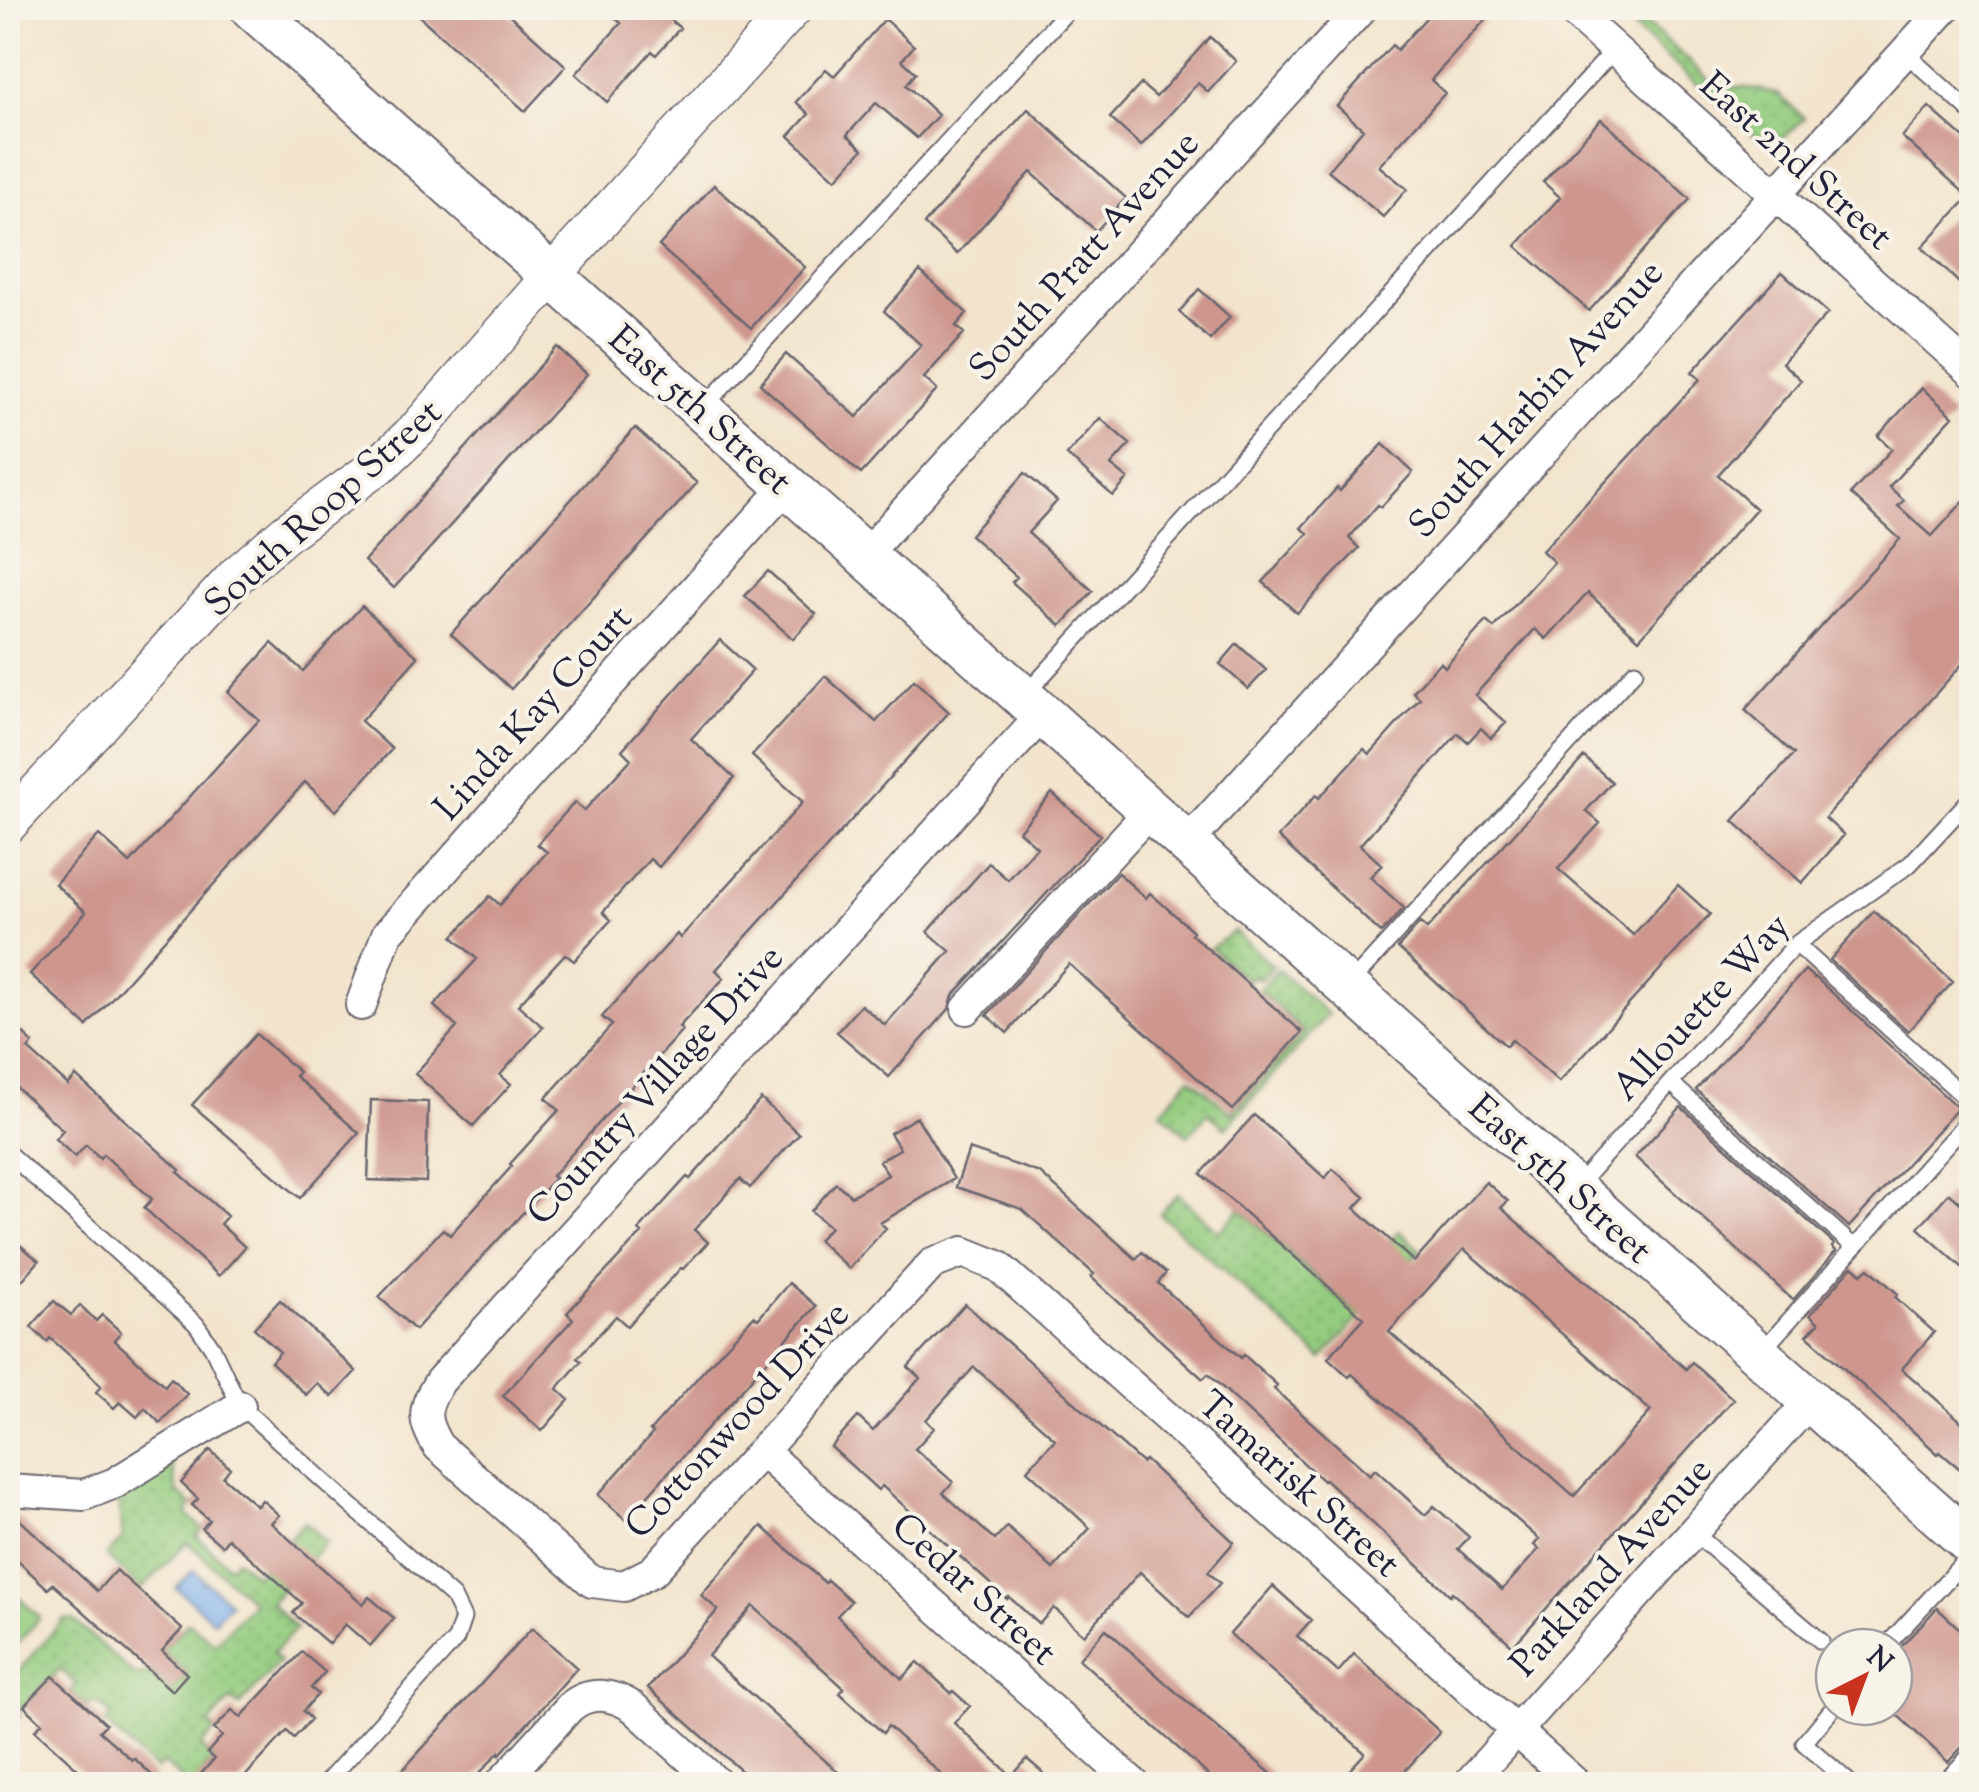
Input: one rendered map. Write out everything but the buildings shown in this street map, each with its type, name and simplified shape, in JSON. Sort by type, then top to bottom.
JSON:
[{"type":"main road","name":"East 5th Street","points":[[252,8],[1811,1400],[1972,1549]]},
{"type":"street","name":"South Roop Street","points":[[8,824],[237,575],[286,532],[383,462],[417,430],[793,8]]},
{"type":"street","name":"South Pratt Avenue","points":[[864,556],[1362,8]]},
{"type":"street","name":"East 2nd Street","points":[[1569,8],[1972,372]]},
{"type":"street","name":"South Harbin Avenue","points":[[1186,844],[1945,8]]},
{"type":"street","name":"Linda Kay Court","points":[[361,1005],[387,934],[787,486]]},
{"type":"street","name":"Country Village Drive","points":[[512,1511],[438,1446],[425,1426],[427,1402],[440,1381],[1033,705]]},
{"type":"street","points":[[967,1009],[1150,811]]},
{"type":"street","name":"Cottonwood Drive","points":[[512,1511],[592,1582],[624,1586],[653,1571],[932,1264],[964,1252]]},
{"type":"street","name":"Tamarisk Street","points":[[964,1252],[998,1266],[1576,1784]]},
{"type":"street","name":"Parkland Avenue","points":[[1468,1784],[1811,1400]]},
{"type":"street","points":[[8,1490],[84,1495],[115,1483],[240,1406]]},
{"type":"street","name":"Cedar Street","points":[[763,1452],[1134,1784]]},
{"type":"street","points":[[500,1784],[576,1702],[589,1696],[605,1696],[633,1707],[718,1784]]},
{"type":"lane","points":[[702,410],[1070,8]]},
{"type":"lane","points":[[1033,705],[1615,49]]},
{"type":"lane","points":[[1904,52],[1972,113]]},
{"type":"lane","points":[[1347,987],[1635,671]]},
{"type":"lane","name":"Allouette Way","points":[[1574,1190],[1796,944],[1910,864],[1972,797]]},
{"type":"lane","points":[[1796,944],[1972,1104]]},
{"type":"lane","points":[[1670,1083],[1854,1248]]},
{"type":"lane","points":[[1759,1354],[1972,1116]]},
{"type":"lane","points":[[8,1153],[196,1324],[212,1347],[240,1406],[453,1597],[463,1618],[456,1639],[325,1784]]},
{"type":"lane","points":[[1694,1532],[1814,1635]]},
{"type":"lane","points":[[1903,1627],[1972,1549]]},
{"type":"lane","points":[[1817,1727],[1804,1743],[1851,1784]]},
{"type":"lane","points":[[1943,1784],[1972,1754]]},
{"type":"lane","points":[[8,1775],[19,1784]]},
{"type":"green space","points":[[1612,8],[1630,8],[1715,85],[1778,94],[1804,118],[1776,141],[1753,135]]},
{"type":"green space","points":[[1234,931],[1273,966],[1260,980],[1254,975],[1248,981],[1211,948]]},
{"type":"green space","points":[[1278,970],[1328,1014],[1226,1128],[1208,1113],[1188,1136],[1161,1111],[1190,1077],[1232,1113],[1304,1032],[1259,990]]},
{"type":"green space","points":[[1178,1194],[1219,1232],[1240,1209],[1353,1311],[1396,1264],[1381,1250],[1399,1231],[1420,1250],[1322,1359],[1160,1214]]},
{"type":"green space","points":[[171,1462],[177,1491],[192,1505],[187,1514],[202,1529],[197,1537],[230,1567],[236,1559],[256,1575],[304,1522],[326,1542],[270,1603],[296,1628],[272,1654],[280,1661],[239,1706],[231,1700],[209,1724],[215,1730],[201,1747],[214,1759],[199,1777],[207,1784],[178,1784],[182,1779],[163,1763],[156,1770],[106,1724],[111,1715],[95,1701],[88,1707],[70,1692],[77,1685],[60,1669],[18,1712],[20,1715],[8,1730],[8,1683],[64,1619],[73,1620],[134,1675],[153,1674],[172,1691],[187,1674],[162,1651],[188,1622],[215,1644],[253,1602],[187,1542],[142,1589],[106,1556],[123,1538],[117,1495]]},
{"type":"green space","points":[[8,1587],[40,1618],[8,1654]]},
{"type":"water","points":[[193,1570],[230,1603],[214,1621],[176,1588]]}]
